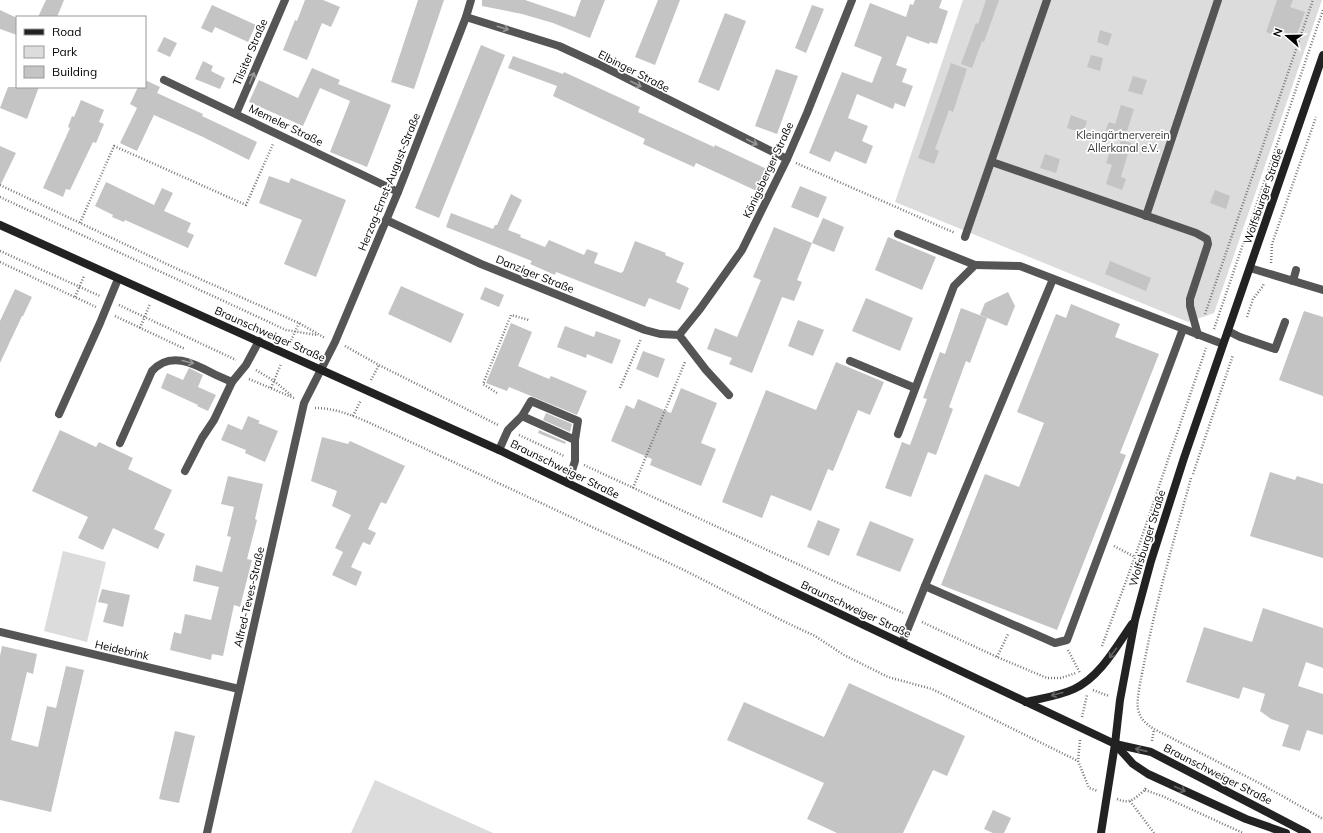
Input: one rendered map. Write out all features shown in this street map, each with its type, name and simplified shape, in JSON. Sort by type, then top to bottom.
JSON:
[{"type":"street","name":"Tilsiter Straße","points":[[236,114],[285,0]]},
{"type":"street","name":"Herzog-Ernst-August-Straße","points":[[322,369],[335,342],[398,192],[466,17],[471,0]]},
{"type":"street","name":"Königsberger Straße","points":[[679,335],[700,309],[742,250],[787,159],[852,0]]},
{"type":"street","points":[[965,237],[1047,0]]},
{"type":"street","points":[[1146,216],[1218,0]]},
{"type":"street","name":"Elbinger Straße","points":[[466,17],[512,30],[565,49],[598,64],[787,159]]},
{"type":"street","name":"Wolfsburger Straße","points":[[1101,833],[1115,744],[1120,700],[1135,620],[1150,561],[1323,55]]},
{"type":"street","name":"Memeler Straße","points":[[164,80],[398,192]]},
{"type":"street","points":[[992,162],[1196,233],[1207,239],[1208,244],[1190,299],[1190,306],[1198,335]]},
{"type":"street","name":"Danziger Straße","points":[[386,220],[481,264],[645,330],[660,334],[679,335]]},
{"type":"street","name":"Braunschweiger Straße","points":[[0,225],[499,450],[787,589],[1115,744],[1156,754],[1307,833]]},
{"type":"street","points":[[898,234],[975,265],[1020,266],[1223,344]]},
{"type":"street","points":[[898,434],[954,286],[975,265]]},
{"type":"street","points":[[1250,268],[1323,290]]},
{"type":"street","points":[[1293,281],[1296,270]]},
{"type":"street","points":[[58,414],[118,279]]},
{"type":"street","points":[[902,643],[1052,279]]},
{"type":"street","points":[[1228,331],[1240,337],[1275,349],[1285,322]]},
{"type":"street","points":[[925,586],[1055,644],[1067,640],[1182,329]]},
{"type":"street","points":[[679,335],[729,395]]},
{"type":"street","points":[[185,471],[202,438],[214,420],[232,382],[246,365],[259,341]]},
{"type":"street","points":[[120,443],[152,371],[157,366],[173,360],[184,360],[232,382]]},
{"type":"street","points":[[850,361],[915,388]]},
{"type":"street","name":"Alfred-Teves-Straße","points":[[207,833],[304,403],[322,369]]},
{"type":"street","points":[[499,450],[508,430],[522,416],[531,401],[578,421],[575,440],[575,461],[568,483]]},
{"type":"street","points":[[522,416],[575,440]]},
{"type":"street","points":[[1026,702],[1075,689],[1095,674],[1111,656],[1135,620]]},
{"type":"street","name":"Heidebrink","points":[[0,632],[239,689]]},
{"type":"street","name":"Braunschweiger Straße","points":[[1115,744],[1133,764],[1148,774],[1246,819],[1286,833]]},
{"type":"path","points":[[1198,335],[1313,0]]},
{"type":"path","points":[[1213,329],[1323,10]]},
{"type":"path","points":[[1272,260],[1272,244],[1318,110]]},
{"type":"path","points":[[80,223],[114,146],[246,205],[277,134]]},
{"type":"path","points":[[787,159],[965,237]]},
{"type":"path","points":[[0,185],[173,267],[299,323],[319,335],[294,332],[272,324],[0,197]]},
{"type":"path","points":[[0,251],[109,300],[246,365],[274,381],[294,397],[238,374]]},
{"type":"path","points":[[0,262],[189,351]]},
{"type":"path","points":[[75,297],[88,265]]},
{"type":"path","points":[[1246,318],[1253,299],[1264,286]]},
{"type":"path","points":[[140,328],[154,295]]},
{"type":"path","points":[[497,392],[483,384],[511,315],[529,320]]},
{"type":"path","points":[[294,332],[299,323]]},
{"type":"path","points":[[620,388],[645,330]]},
{"type":"path","points":[[1240,337],[1192,476],[1166,564],[1151,628],[1137,708],[1143,721],[1154,729],[1261,784],[1323,819]]},
{"type":"path","points":[[345,346],[379,365],[508,430],[997,657],[1047,678],[1061,678],[1080,672],[1084,668]]},
{"type":"path","points":[[1099,651],[1135,557],[1206,348]]},
{"type":"path","points":[[633,488],[690,350]]},
{"type":"path","points":[[271,388],[274,381]]},
{"type":"path","points":[[314,408],[328,408],[353,416],[385,430],[684,570],[815,636],[844,655],[888,676],[932,689],[1078,760],[1089,788],[1093,789]]},
{"type":"path","points":[[1104,541],[1135,557]]},
{"type":"path","points":[[997,657],[1012,625]]},
{"type":"path","points":[[1062,641],[1080,672]]},
{"type":"path","points":[[1118,800],[1124,803],[1130,802],[1145,790],[1162,796],[1243,833]]},
{"type":"path","points":[[1130,802],[1154,833]]},
{"type":"green space","name":"Kleingärtnerverein Allerkanal e.V.","points":[[963,0],[1322,0],[1214,313],[1188,322],[895,202]]},
{"type":"green space","points":[[63,551],[106,562],[87,642],[44,631]]},
{"type":"green space","points":[[375,780],[493,833],[351,833]]},
{"type":"building","points":[[46,0],[64,0],[57,16],[38,16]]},
{"type":"building","points":[[305,0],[323,0],[340,7],[331,27],[322,23],[307,60],[283,50]]},
{"type":"building","points":[[418,0],[444,0],[414,89],[391,82]]},
{"type":"building","points":[[482,0],[525,0],[575,17],[581,0],[605,0],[590,38],[553,23],[522,14],[482,6]]},
{"type":"building","points":[[658,0],[680,0],[655,65],[635,57]]},
{"type":"building","points":[[915,0],[942,0],[939,8],[948,11],[937,44],[930,42],[929,44],[907,36],[896,65],[907,69],[902,82],[913,86],[905,107],[895,103],[893,109],[857,94],[848,118],[868,126],[862,141],[873,146],[866,164],[835,151],[830,162],[809,153],[842,72],[872,83],[882,57],[854,46],[870,3],[906,17],[910,4],[913,5]]},
{"type":"building","points":[[986,0],[999,0],[984,42],[982,41],[972,68],[961,64],[976,23],[978,24]]},
{"type":"building","points":[[1277,0],[1293,0],[1290,7],[1305,12],[1296,37],[1284,32],[1282,38],[1266,32]]},
{"type":"building","points":[[212,5],[256,25],[248,42],[215,27],[212,33],[201,28]]},
{"type":"building","points":[[812,5],[824,9],[806,53],[795,48]]},
{"type":"building","points":[[0,10],[16,18],[16,35],[0,29]]},
{"type":"building","points":[[725,13],[746,21],[719,91],[698,82]]},
{"type":"building","points":[[1100,30],[1112,34],[1108,46],[1097,42]]},
{"type":"building","points":[[164,37],[177,43],[170,57],[157,51]]},
{"type":"building","points":[[481,45],[505,55],[439,218],[415,208]]},
{"type":"building","points":[[1091,55],[1103,58],[1100,71],[1087,67]]},
{"type":"building","points":[[513,56],[563,74],[564,72],[640,107],[638,112],[714,147],[715,145],[769,170],[759,192],[696,163],[694,167],[643,144],[645,139],[553,96],[557,86],[508,68]]},
{"type":"building","points":[[203,61],[213,66],[211,71],[225,78],[220,89],[195,79]]},
{"type":"building","points":[[951,63],[967,69],[953,112],[949,110],[935,149],[939,151],[934,164],[918,158]]},
{"type":"building","points":[[312,68],[340,80],[338,84],[391,105],[367,167],[330,152],[350,101],[320,88],[303,126],[249,102],[259,80],[298,98]]},
{"type":"building","points":[[776,69],[798,76],[777,134],[755,126]]},
{"type":"building","points":[[1133,76],[1147,80],[1142,95],[1128,91]]},
{"type":"building","points":[[146,80],[160,87],[157,93],[203,114],[202,116],[257,142],[249,160],[154,115],[137,151],[120,143],[137,108],[130,104],[138,88],[146,88]]},
{"type":"building","points":[[8,87],[39,88],[27,119],[0,108]]},
{"type":"building","points":[[81,100],[104,110],[99,122],[104,124],[96,143],[93,142],[70,190],[66,189],[63,197],[43,188],[70,128],[68,127],[72,116],[74,117]]},
{"type":"building","points":[[1121,105],[1134,109],[1124,141],[1131,143],[1121,177],[1126,179],[1122,190],[1106,184],[1112,165],[1106,163],[1111,148],[1118,150],[1121,140],[1104,134],[1109,122],[1115,124]]},
{"type":"building","points":[[1071,115],[1087,121],[1083,133],[1067,128]]},
{"type":"building","points":[[0,146],[16,153],[0,186]]},
{"type":"building","points":[[1045,154],[1060,159],[1056,173],[1040,168]]},
{"type":"building","points":[[269,176],[289,183],[291,178],[346,200],[316,277],[284,264],[302,220],[259,203]]},
{"type":"building","points":[[106,182],[154,205],[162,188],[173,193],[164,211],[191,223],[187,232],[194,235],[188,248],[125,220],[124,222],[112,217],[113,215],[95,206]]},
{"type":"building","points":[[800,186],[827,197],[818,218],[791,207]]},
{"type":"building","points":[[1215,190],[1230,196],[1226,209],[1210,203]]},
{"type":"building","points":[[511,194],[522,200],[508,230],[521,235],[520,237],[545,247],[549,240],[584,255],[587,249],[598,253],[594,263],[621,273],[623,272],[635,241],[666,253],[665,255],[684,263],[676,282],[689,288],[680,310],[649,298],[645,307],[556,272],[555,275],[530,264],[532,261],[446,227],[451,213],[493,229],[495,225],[497,225]]},
{"type":"building","points":[[823,218],[844,227],[834,252],[812,243]]},
{"type":"building","points":[[774,227],[812,243],[797,280],[802,282],[794,301],[782,297],[752,373],[729,364],[732,358],[707,349],[715,328],[737,337],[761,280],[753,277]]},
{"type":"building","points":[[888,237],[936,257],[922,290],[875,270]]},
{"type":"building","points":[[1110,261],[1151,278],[1146,291],[1105,274]]},
{"type":"building","points":[[401,286],[464,314],[451,343],[388,314]]},
{"type":"building","points":[[485,287],[504,295],[499,307],[480,299]]},
{"type":"building","points":[[15,289],[32,297],[0,363],[0,321]]},
{"type":"building","points":[[1008,292],[1015,306],[1007,326],[980,315],[985,303]]},
{"type":"building","points":[[866,298],[913,318],[900,351],[852,331]]},
{"type":"building","points":[[1071,304],[1120,324],[1115,337],[1159,354],[1120,453],[1126,455],[1057,630],[941,585],[985,474],[1019,487],[1044,423],[1017,412],[1056,314],[1066,318]]},
{"type":"building","points":[[961,308],[987,318],[970,363],[966,361],[949,407],[953,409],[936,455],[928,452],[911,497],[885,488],[902,442],[910,445],[927,399],[923,398],[940,352],[945,354]]},
{"type":"building","points":[[1304,311],[1323,317],[1323,396],[1279,380]]},
{"type":"building","points":[[798,320],[824,330],[813,356],[788,346]]},
{"type":"building","points":[[511,323],[532,332],[518,366],[549,379],[551,376],[587,391],[577,415],[509,387],[507,391],[486,383]]},
{"type":"building","points":[[565,326],[594,337],[596,331],[621,340],[612,364],[587,354],[586,358],[557,347]]},
{"type":"building","points":[[643,351],[665,359],[658,378],[636,369]]},
{"type":"building","points":[[836,362],[884,382],[870,415],[858,410],[833,471],[828,469],[811,511],[771,495],[762,518],[722,502],[766,390],[816,410]]},
{"type":"building","points":[[189,368],[203,375],[198,387],[216,395],[208,411],[161,388],[167,373],[183,380]]},
{"type":"building","points":[[681,388],[717,403],[701,443],[716,449],[701,486],[650,465],[652,459],[611,441],[626,405],[634,409],[638,399],[671,413]]},
{"type":"building","points":[[546,413],[572,424],[570,432],[543,420]]},
{"type":"building","points":[[248,416],[260,421],[258,423],[278,431],[265,462],[245,453],[246,450],[221,440],[228,424],[242,430]]},
{"type":"building","points":[[60,430],[96,447],[99,442],[133,458],[128,469],[172,490],[154,529],[165,534],[158,549],[113,528],[103,550],[78,538],[88,517],[32,491]]},
{"type":"building","points":[[539,430],[566,442],[565,444],[538,433]]},
{"type":"building","points":[[322,437],[348,444],[350,441],[405,466],[386,504],[381,502],[368,529],[376,533],[370,545],[363,542],[351,567],[362,572],[356,586],[332,575],[343,552],[335,548],[351,515],[332,506],[337,491],[311,481]]},
{"type":"building","points":[[1270,472],[1295,480],[1297,476],[1323,484],[1323,558],[1250,536]]},
{"type":"building","points":[[228,476],[263,484],[255,519],[257,520],[247,559],[252,560],[240,607],[234,605],[223,656],[212,654],[211,660],[170,650],[174,632],[181,634],[185,614],[211,620],[219,587],[193,581],[196,565],[222,572],[231,537],[227,536],[234,507],[221,504]]},
{"type":"building","points":[[818,520],[840,529],[829,556],[807,547]]},
{"type":"building","points":[[870,521],[914,539],[900,572],[856,555]]},
{"type":"building","points":[[102,589],[130,595],[123,627],[103,622],[108,604],[98,602]]},
{"type":"building","points":[[1263,608],[1323,628],[1323,668],[1306,662],[1298,686],[1323,694],[1323,735],[1307,730],[1300,751],[1282,746],[1289,725],[1271,719],[1260,711],[1265,694],[1243,687],[1239,699],[1186,682],[1204,627],[1252,642]]},
{"type":"building","points":[[2,646],[37,654],[33,674],[27,672],[11,740],[38,747],[47,706],[56,708],[66,666],[84,670],[51,812],[0,800],[0,656]]},
{"type":"building","points":[[849,683],[965,736],[947,776],[933,770],[903,833],[837,833],[807,819],[824,783],[727,740],[744,702],[824,737]]},
{"type":"building","points":[[175,731],[195,736],[179,803],[159,799]]},
{"type":"building","points":[[993,810],[1011,818],[1004,833],[993,833],[984,829]]}]
